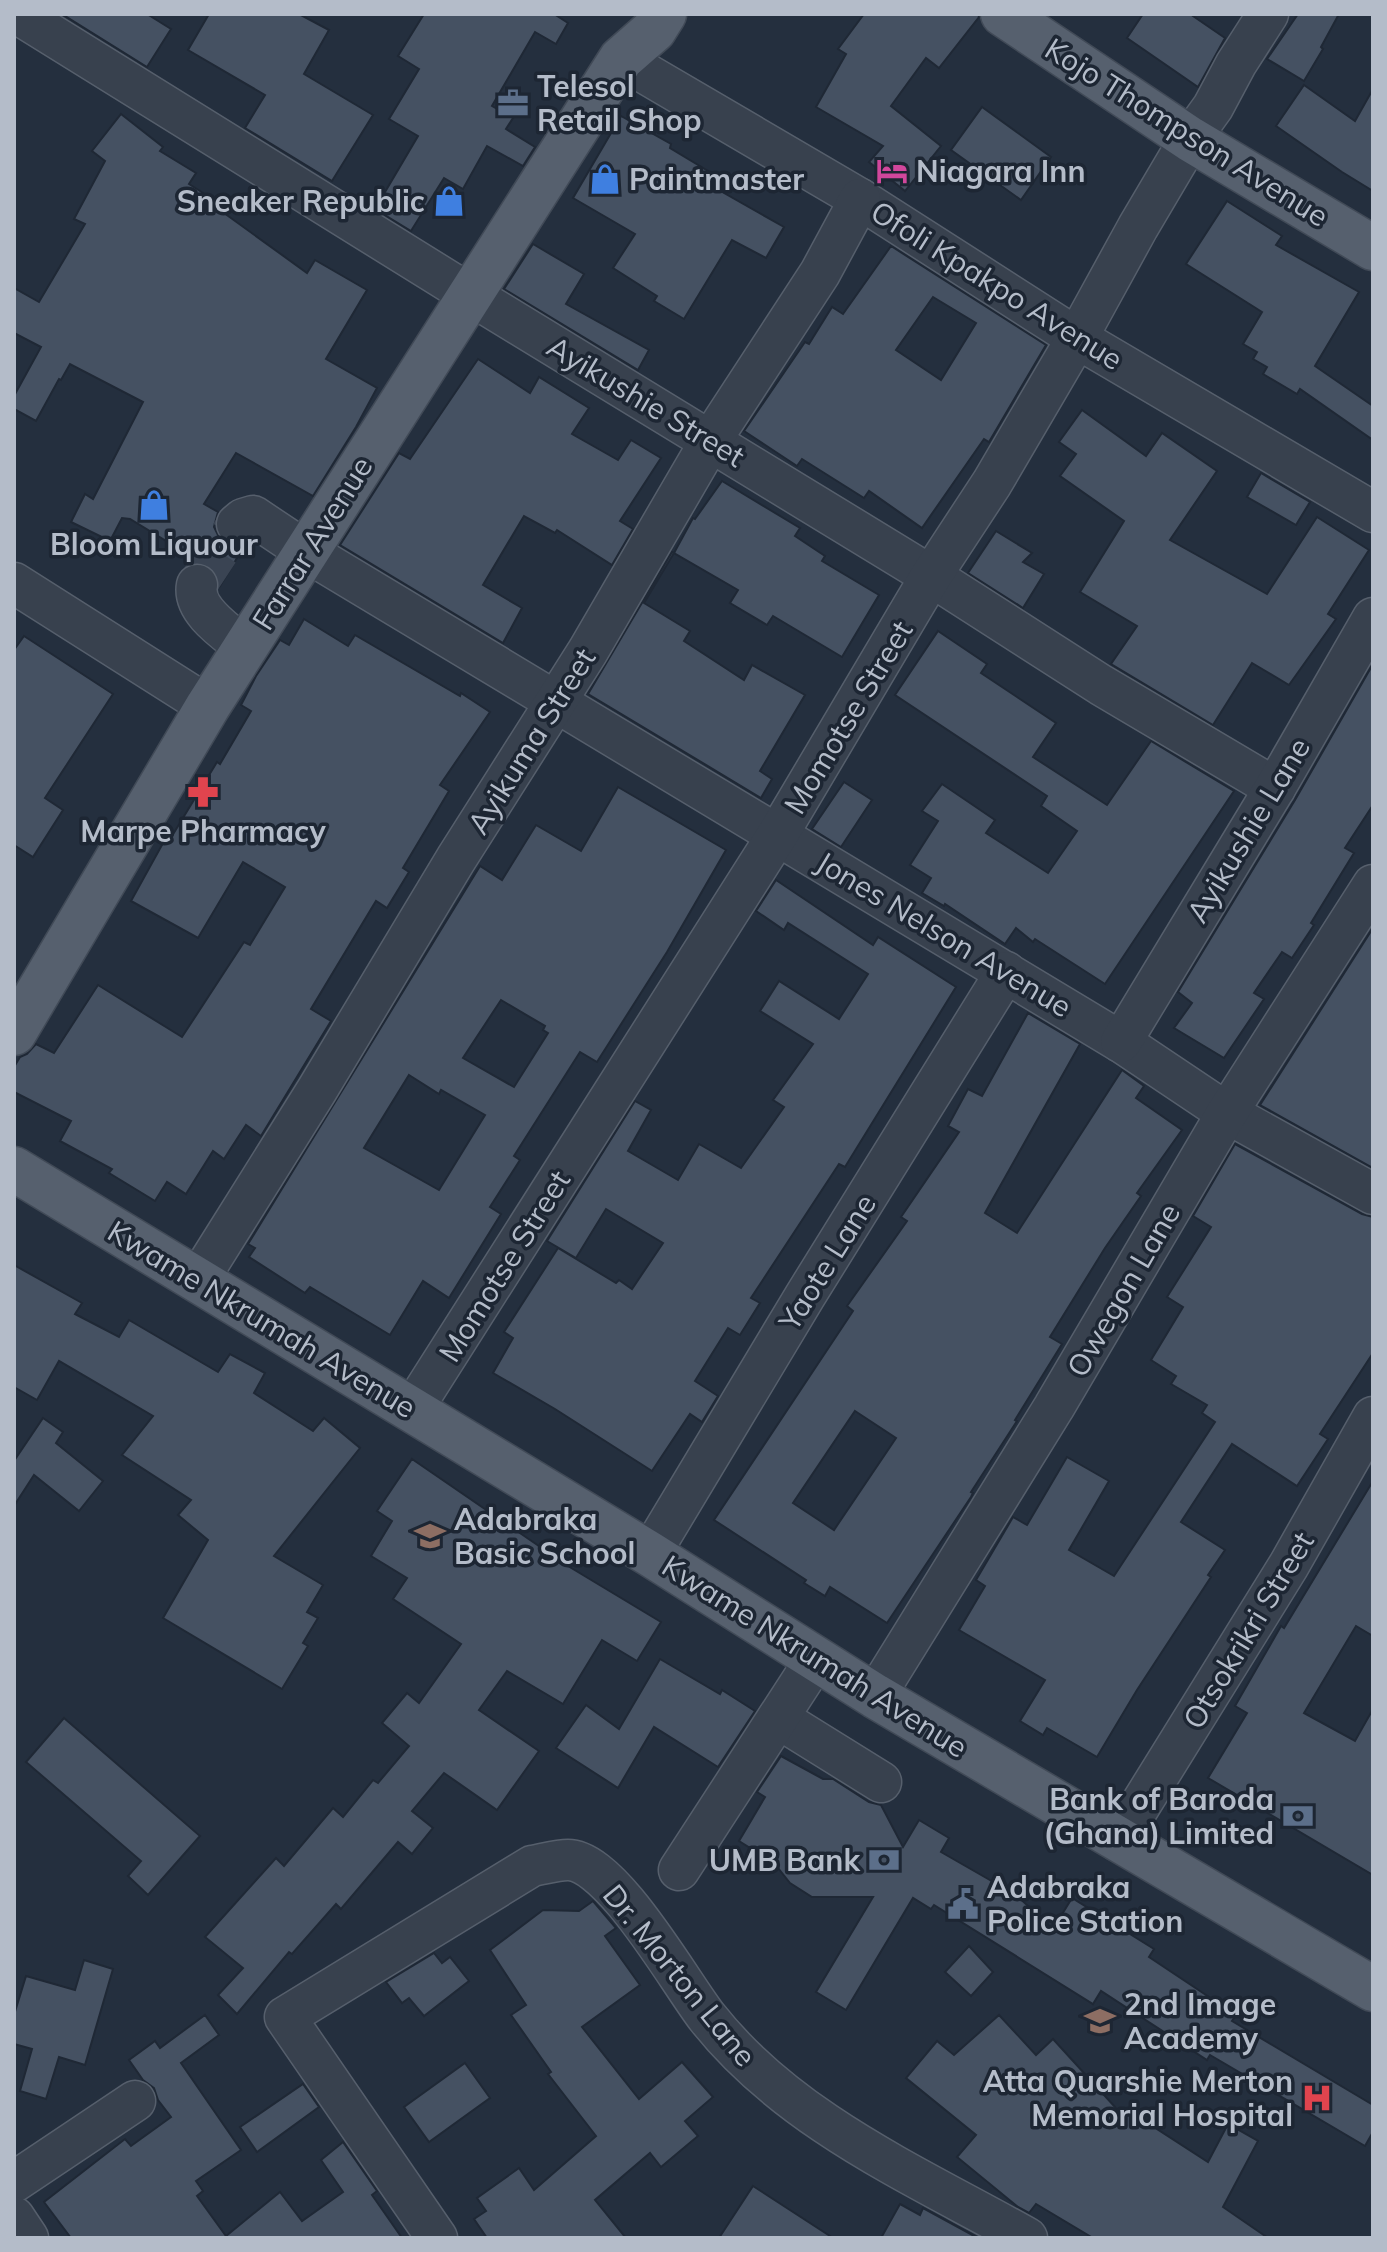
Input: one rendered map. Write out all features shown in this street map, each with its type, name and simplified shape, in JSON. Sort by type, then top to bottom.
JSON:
[{"type":"main road","name":"Farrar Avenue","points":[[621,59],[629,14]]},
{"type":"main road","name":"Farrar Avenue","points":[[14,1033],[208,706],[469,294],[621,59],[654,30],[664,14]]},
{"type":"main road","name":"Kojo Thompson Avenue","points":[[1003,14],[1190,139],[1373,248]]},
{"type":"main road","name":"Kwame Nkrumah Avenue","points":[[14,1169],[650,1554],[875,1696],[1118,1841],[1370,1979]]},
{"type":"street","name":"Ayikushie Street","points":[[18,14],[931,576],[1101,685],[1275,788]]},
{"type":"street","name":"Momotse Street","points":[[412,1410],[778,834],[931,576],[992,483],[1138,227],[1268,14]]},
{"type":"street","name":"Ofoli Kpakpo Avenue","points":[[621,59],[860,199],[1077,338],[1373,512]]},
{"type":"street","name":"Ayikuma Street","points":[[198,1280],[588,651],[711,440],[820,273],[860,199]]},
{"type":"street","name":"Jones Nelson Avenue","points":[[237,524],[253,516],[307,552],[1121,1042],[1227,1113],[1373,1194]]},
{"type":"street","points":[[14,583],[208,706]]},
{"type":"street","points":[[197,585],[195,595],[202,607],[246,648]]},
{"type":"street","name":"Ayikushie Lane","points":[[1121,1042],[1275,788],[1373,618]]},
{"type":"street","name":"Owegon Lane","points":[[875,1696],[1054,1407],[1227,1113],[1373,885]]},
{"type":"street","name":"Yaote Lane","points":[[650,1554],[805,1296],[1006,972]]},
{"type":"street","name":"Otsokrikri Street","points":[[1118,1841],[1289,1565],[1373,1417]]},
{"type":"street","points":[[679,1870],[816,1659]]},
{"type":"street","points":[[778,1718],[881,1782]]},
{"type":"street","name":"Dr. Morton Lane","points":[[437,2238],[285,2017],[532,1866],[571,1859],[595,1873],[618,1893],[668,1957],[706,2016],[749,2065],[818,2120],[1027,2238]]},
{"type":"street","points":[[14,2182],[135,2101]]},
{"type":"street","points":[[14,2217],[28,2238]]},
{"type":"building","points":[[62,14],[147,14],[171,29],[147,67]]},
{"type":"building","points":[[209,14],[299,14],[329,30],[304,74],[373,115],[332,181],[245,128],[265,95],[188,50]]},
{"type":"building","points":[[424,14],[554,14],[568,23],[556,44],[535,32],[492,106],[513,118],[506,129],[535,147],[523,166],[487,146],[463,189],[444,178],[411,231],[375,209],[418,136],[389,119],[419,69],[398,56]]},
{"type":"building","points":[[864,14],[978,14],[979,17],[939,68],[926,58],[891,106],[941,146],[905,191],[869,162],[883,146],[816,107],[846,54],[838,49]]},
{"type":"building","points":[[1143,14],[1190,14],[1225,38],[1198,87],[1127,38]]},
{"type":"building","points":[[1298,14],[1339,14],[1304,81],[1267,59]]},
{"type":"building","points":[[1304,85],[1355,121],[1373,89],[1373,191],[1276,126]]},
{"type":"building","points":[[982,107],[1051,157],[1021,200],[951,150]]},
{"type":"building","points":[[121,114],[163,147],[160,151],[196,173],[189,184],[208,196],[206,200],[307,273],[315,260],[367,290],[326,359],[377,388],[313,496],[236,453],[204,504],[218,512],[214,527],[220,539],[230,546],[245,545],[220,586],[217,574],[209,566],[191,563],[194,558],[130,519],[122,518],[110,541],[71,522],[85,494],[93,499],[143,402],[70,364],[36,421],[14,409],[14,396],[41,347],[14,333],[14,288],[39,302],[85,224],[74,219],[105,161],[92,151]]},
{"type":"building","points":[[621,116],[671,144],[670,148],[723,180],[717,189],[784,227],[766,258],[732,240],[684,319],[654,301],[657,296],[613,268],[635,234],[573,198]]},
{"type":"building","points":[[1227,201],[1282,236],[1276,245],[1359,292],[1315,366],[1373,406],[1373,440],[1300,389],[1297,394],[1263,374],[1267,367],[1253,359],[1257,352],[1243,344],[1262,312],[1186,264]]},
{"type":"building","points":[[533,244],[584,274],[566,304],[649,350],[638,370],[504,289]]},
{"type":"building","points":[[891,246],[1046,345],[989,442],[984,439],[922,528],[869,491],[864,498],[802,459],[797,466],[744,431],[805,342],[809,344],[832,307],[843,314]],"holes":[[[933,297],[976,323],[941,380],[896,350]]]},
{"type":"building","points":[[478,359],[530,393],[539,377],[589,408],[572,434],[618,460],[631,440],[661,458],[620,521],[633,529],[612,565],[557,530],[555,533],[524,516],[483,585],[522,608],[503,643],[340,545],[399,453],[410,459]]},
{"type":"building","points":[[1082,410],[1146,456],[1162,433],[1217,471],[1170,540],[1267,594],[1317,517],[1369,550],[1328,614],[1336,619],[1289,685],[1252,663],[1213,725],[1111,664],[1137,626],[1080,592],[1124,521],[1060,476],[1076,454],[1059,442]]},
{"type":"building","points":[[1261,473],[1310,502],[1296,525],[1247,497]]},
{"type":"building","points":[[722,481],[800,528],[795,536],[825,556],[822,561],[879,595],[842,657],[773,616],[767,625],[730,603],[738,590],[674,553],[693,518]]},
{"type":"building","points":[[996,531],[1032,553],[1023,562],[1044,574],[1023,608],[968,573]]},
{"type":"building","points":[[672,552],[644,603],[690,631],[684,641],[744,680],[752,665],[805,695],[760,771],[772,779],[761,798],[588,694]]},
{"type":"building","points":[[304,619],[348,646],[355,635],[490,712],[440,785],[449,791],[403,868],[409,872],[387,908],[376,901],[311,1009],[331,1021],[261,1136],[246,1125],[224,1159],[213,1151],[186,1194],[167,1182],[155,1201],[109,1173],[112,1169],[60,1141],[71,1121],[14,1092],[14,1067],[20,1057],[36,1044],[54,1053],[98,985],[182,1037],[244,942],[250,945],[285,887],[243,862],[198,938],[131,901],[168,834],[172,836],[251,711],[241,705],[256,676],[280,640],[289,645]]},
{"type":"building","points":[[938,631],[987,664],[981,673],[1056,723],[1033,757],[1107,805],[1151,741],[1234,791],[1105,984],[1035,939],[1033,942],[1016,928],[1005,944],[945,904],[922,893],[931,878],[910,865],[938,821],[922,811],[942,784],[995,820],[986,833],[1048,873],[1077,831],[1041,806],[1047,796],[895,695]]},
{"type":"building","points":[[24,636],[113,694],[45,798],[63,810],[33,857],[14,845],[14,650]]},
{"type":"building","points":[[1373,664],[1373,805],[1345,848],[1354,853],[1311,923],[1314,925],[1292,958],[1282,952],[1254,993],[1264,999],[1224,1058],[1174,1028],[1192,1003],[1178,992],[1295,800]]},
{"type":"building","points":[[844,782],[872,800],[841,847],[812,829]]},
{"type":"building","points":[[618,787],[726,850],[667,952],[597,1062],[580,1052],[514,1156],[520,1160],[490,1207],[501,1214],[449,1298],[423,1281],[390,1335],[310,1287],[305,1293],[249,1257],[255,1248],[248,1244],[480,866],[502,880],[536,825],[581,851]],"holes":[[[501,1000],[545,1026],[543,1030],[548,1033],[514,1087],[463,1058]],[[409,1075],[439,1094],[441,1090],[485,1115],[439,1190],[364,1148]]]},
{"type":"building","points":[[776,880],[873,945],[878,937],[956,987],[845,1167],[839,1164],[751,1298],[760,1303],[740,1335],[728,1328],[695,1381],[718,1396],[702,1422],[690,1414],[652,1471],[493,1373],[513,1338],[504,1332],[558,1248],[616,1283],[619,1280],[632,1289],[663,1243],[606,1209],[576,1258],[547,1241],[635,1101],[651,1110],[628,1151],[678,1180],[699,1144],[741,1168],[784,1107],[773,1100],[813,1044],[760,1011],[779,981],[839,1019],[868,974],[788,923],[784,930],[756,911]]},
{"type":"building","points":[[1373,928],[1373,1168],[1260,1105]]},
{"type":"building","points":[[1028,1013],[1080,1044],[985,1213],[1017,1233],[1122,1070],[1144,1086],[1136,1098],[1182,1130],[1137,1193],[1141,1196],[1050,1337],[1062,1344],[1017,1421],[971,1492],[971,1497],[887,1623],[830,1587],[825,1596],[804,1583],[806,1580],[714,1520],[853,1311],[847,1306],[907,1221],[901,1217],[959,1132],[948,1126],[968,1089],[982,1096]],"holes":[[[855,1411],[896,1438],[834,1530],[793,1503]]]},
{"type":"building","points":[[1235,1144],[1362,1214],[1373,1217],[1373,1353],[1320,1434],[1328,1439],[1297,1486],[1232,1444],[1181,1522],[1225,1550],[1097,1757],[1047,1728],[1043,1735],[1020,1721],[1045,1680],[959,1630],[985,1586],[976,1580],[1013,1517],[1027,1525],[1067,1457],[1109,1481],[1069,1550],[1114,1576],[1215,1422],[1202,1413],[1207,1405],[1171,1384],[1176,1376],[1151,1360],[1183,1307],[1167,1297],[1211,1227],[1193,1216]]},
{"type":"building","points":[[14,1265],[82,1303],[75,1314],[119,1337],[129,1320],[218,1372],[230,1354],[265,1373],[254,1393],[313,1431],[324,1418],[360,1448],[274,1556],[323,1585],[307,1612],[318,1618],[303,1643],[308,1646],[282,1689],[163,1618],[208,1540],[178,1515],[191,1500],[122,1455],[153,1416],[59,1361],[37,1400],[14,1387]]},
{"type":"building","points":[[43,1418],[63,1432],[56,1443],[103,1481],[79,1511],[34,1475],[14,1506],[14,1461]]},
{"type":"building","points":[[412,1459],[568,1566],[661,1622],[637,1661],[602,1640],[563,1704],[507,1671],[479,1710],[539,1751],[497,1810],[444,1773],[412,1811],[433,1828],[412,1854],[398,1842],[341,1909],[336,1904],[292,1954],[289,1952],[237,2014],[218,1995],[243,1968],[205,1937],[276,1858],[284,1866],[333,1808],[343,1817],[373,1780],[378,1783],[409,1746],[382,1723],[407,1693],[419,1703],[461,1644],[393,1599],[407,1578],[371,1556],[392,1521],[377,1511]]},
{"type":"building","points":[[1373,1481],[1373,1636],[1356,1626],[1304,1713],[1355,1741],[1373,1709],[1373,1875],[1208,1778],[1247,1713],[1235,1706],[1281,1626],[1284,1628]]},
{"type":"building","points":[[660,1659],[720,1694],[722,1690],[755,1711],[718,1767],[654,1727],[618,1788],[556,1748],[586,1705],[619,1729]]},
{"type":"building","points":[[64,1718],[200,1836],[148,1895],[128,1876],[141,1861],[26,1762]]},
{"type":"building","points":[[781,1756],[823,1779],[833,1779],[869,1802],[881,1805],[903,1847],[919,1820],[949,1838],[941,1852],[1016,1895],[1053,1929],[1072,1898],[1154,1949],[1149,1957],[1236,2015],[1232,2021],[1373,2105],[1373,2132],[1365,2146],[1210,2055],[1207,2060],[1101,1991],[1093,2004],[934,1905],[931,1909],[913,1898],[846,2010],[816,1992],[873,1897],[812,1897],[790,1883],[774,1863],[739,1841],[765,1797],[757,1792]]},
{"type":"building","points":[[593,1901],[616,1928],[605,1936],[640,1985],[582,2027],[639,2099],[682,2062],[713,2097],[685,2121],[698,2136],[661,2167],[650,2153],[595,2200],[626,2238],[487,2238],[474,2219],[486,2211],[477,2198],[519,2168],[534,2190],[596,2136],[548,2074],[551,2072],[511,2015],[526,2005],[490,1950],[543,1910],[579,1911]]},
{"type":"building","points":[[969,1946],[993,1972],[971,1996],[945,1972]]},
{"type":"building","points":[[434,1953],[442,1963],[450,1957],[469,1981],[424,2016],[409,1998],[402,2003],[386,1982]]},
{"type":"building","points":[[84,1960],[113,1969],[85,2065],[59,2057],[46,2099],[20,2091],[32,2049],[14,2044],[14,2015],[26,1976],[75,1990]]},
{"type":"building","points":[[205,2015],[219,2035],[181,2063],[241,2150],[196,2181],[203,2191],[197,2196],[226,2236],[280,2192],[302,2221],[343,2192],[321,2160],[343,2142],[377,2191],[372,2195],[402,2238],[71,2238],[44,2202],[125,2139],[131,2146],[171,2117],[158,2100],[154,2088],[143,2080],[129,2060],[155,2041],[160,2048]]},
{"type":"building","points":[[999,2015],[1036,2055],[1053,2039],[1125,2118],[1129,2111],[1208,2162],[1228,2124],[1258,2141],[1223,2207],[1268,2238],[1093,2238],[1036,2204],[1029,2213],[1018,2207],[957,2157],[976,2135],[906,2078],[937,2041],[954,2055]]},
{"type":"building","points":[[465,2063],[490,2098],[429,2142],[404,2107]]},
{"type":"building","points":[[303,2084],[319,2107],[257,2152],[240,2127]]},
{"type":"building","points":[[753,2186],[833,2238],[719,2238]]},
{"type":"building","points":[[900,2204],[920,2215],[923,2208],[978,2238],[881,2238]]},
{"type":"tunnel","points":[[197,585],[237,524]]},
{"type":"place","name":"Telesol Retail Shop","points":[[513,103]]},
{"type":"place","name":"Niagara Inn","points":[[892,171]]},
{"type":"place","name":"Paintmaster","points":[[605,179]]},
{"type":"place","name":"Sneaker Republic","points":[[449,201]]},
{"type":"place","name":"Bloom Liquour","points":[[154,505]]},
{"type":"place","name":"Marpe Pharmacy","points":[[203,792]]},
{"type":"place","name":"Adabraka Basic School","points":[[430,1536]]},
{"type":"place","name":"Bank of Baroda (Ghana) Limited","points":[[1298,1816]]},
{"type":"place","name":"UMB Bank","points":[[884,1860]]},
{"type":"place","name":"Adabraka Police Station","points":[[963,1904]]},
{"type":"place","name":"2nd Image Academy","points":[[1100,2021]]},
{"type":"place","name":"Atta Quarshie Merton Memorial Hospital","points":[[1317,2098]]}]
